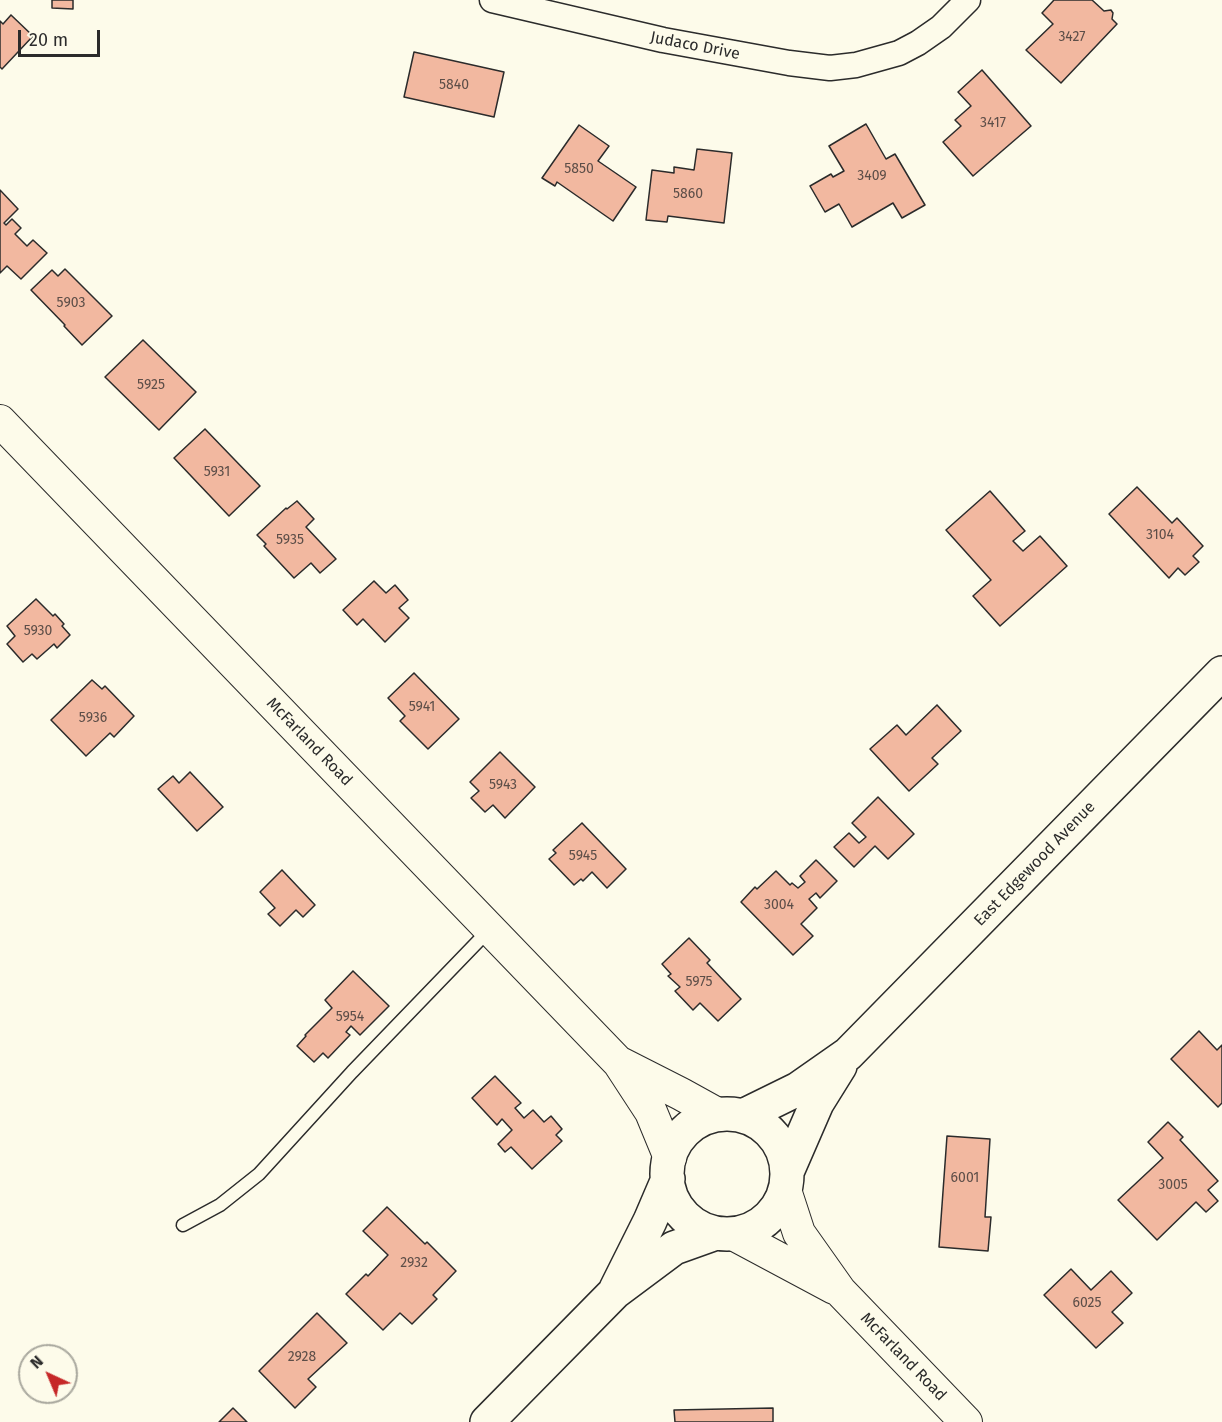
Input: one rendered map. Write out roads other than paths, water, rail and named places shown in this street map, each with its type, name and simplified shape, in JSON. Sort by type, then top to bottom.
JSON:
[{"type":"main road","name":"East Edgewood Avenue","points":[[615,1292],[650,1221],[675,1145],[683,1134],[705,1118],[731,1116],[798,1089],[848,1054],[1222,673]]},
{"type":"main road","name":"East Edgewood Avenue","points":[[487,1422],[615,1292],[674,1248],[724,1233],[747,1231],[771,1215],[779,1203],[817,1103],[848,1054]]},
{"type":"main road","points":[[731,1116],[755,1120],[774,1137],[785,1159],[786,1181]]},
{"type":"main road","points":[[669,1168],[671,1194],[678,1208],[688,1220],[701,1228],[724,1233]]},
{"type":"street","name":"Judaco Drive","points":[[492,0],[663,40],[830,68],[856,65],[899,53],[941,27],[968,0]]},
{"type":"street","name":"McFarland Road","points":[[0,421],[619,1063],[651,1112],[669,1168]]},
{"type":"street","name":"McFarland Road","points":[[619,1063],[731,1116]]},
{"type":"street","name":"McFarland Road","points":[[786,1181],[799,1233],[840,1291],[966,1422]]},
{"type":"street","name":"McFarland Road","points":[[724,1233],[840,1291]]},
{"type":"lane","points":[[183,1225],[220,1205],[259,1174],[352,1072],[490,929]]}]
